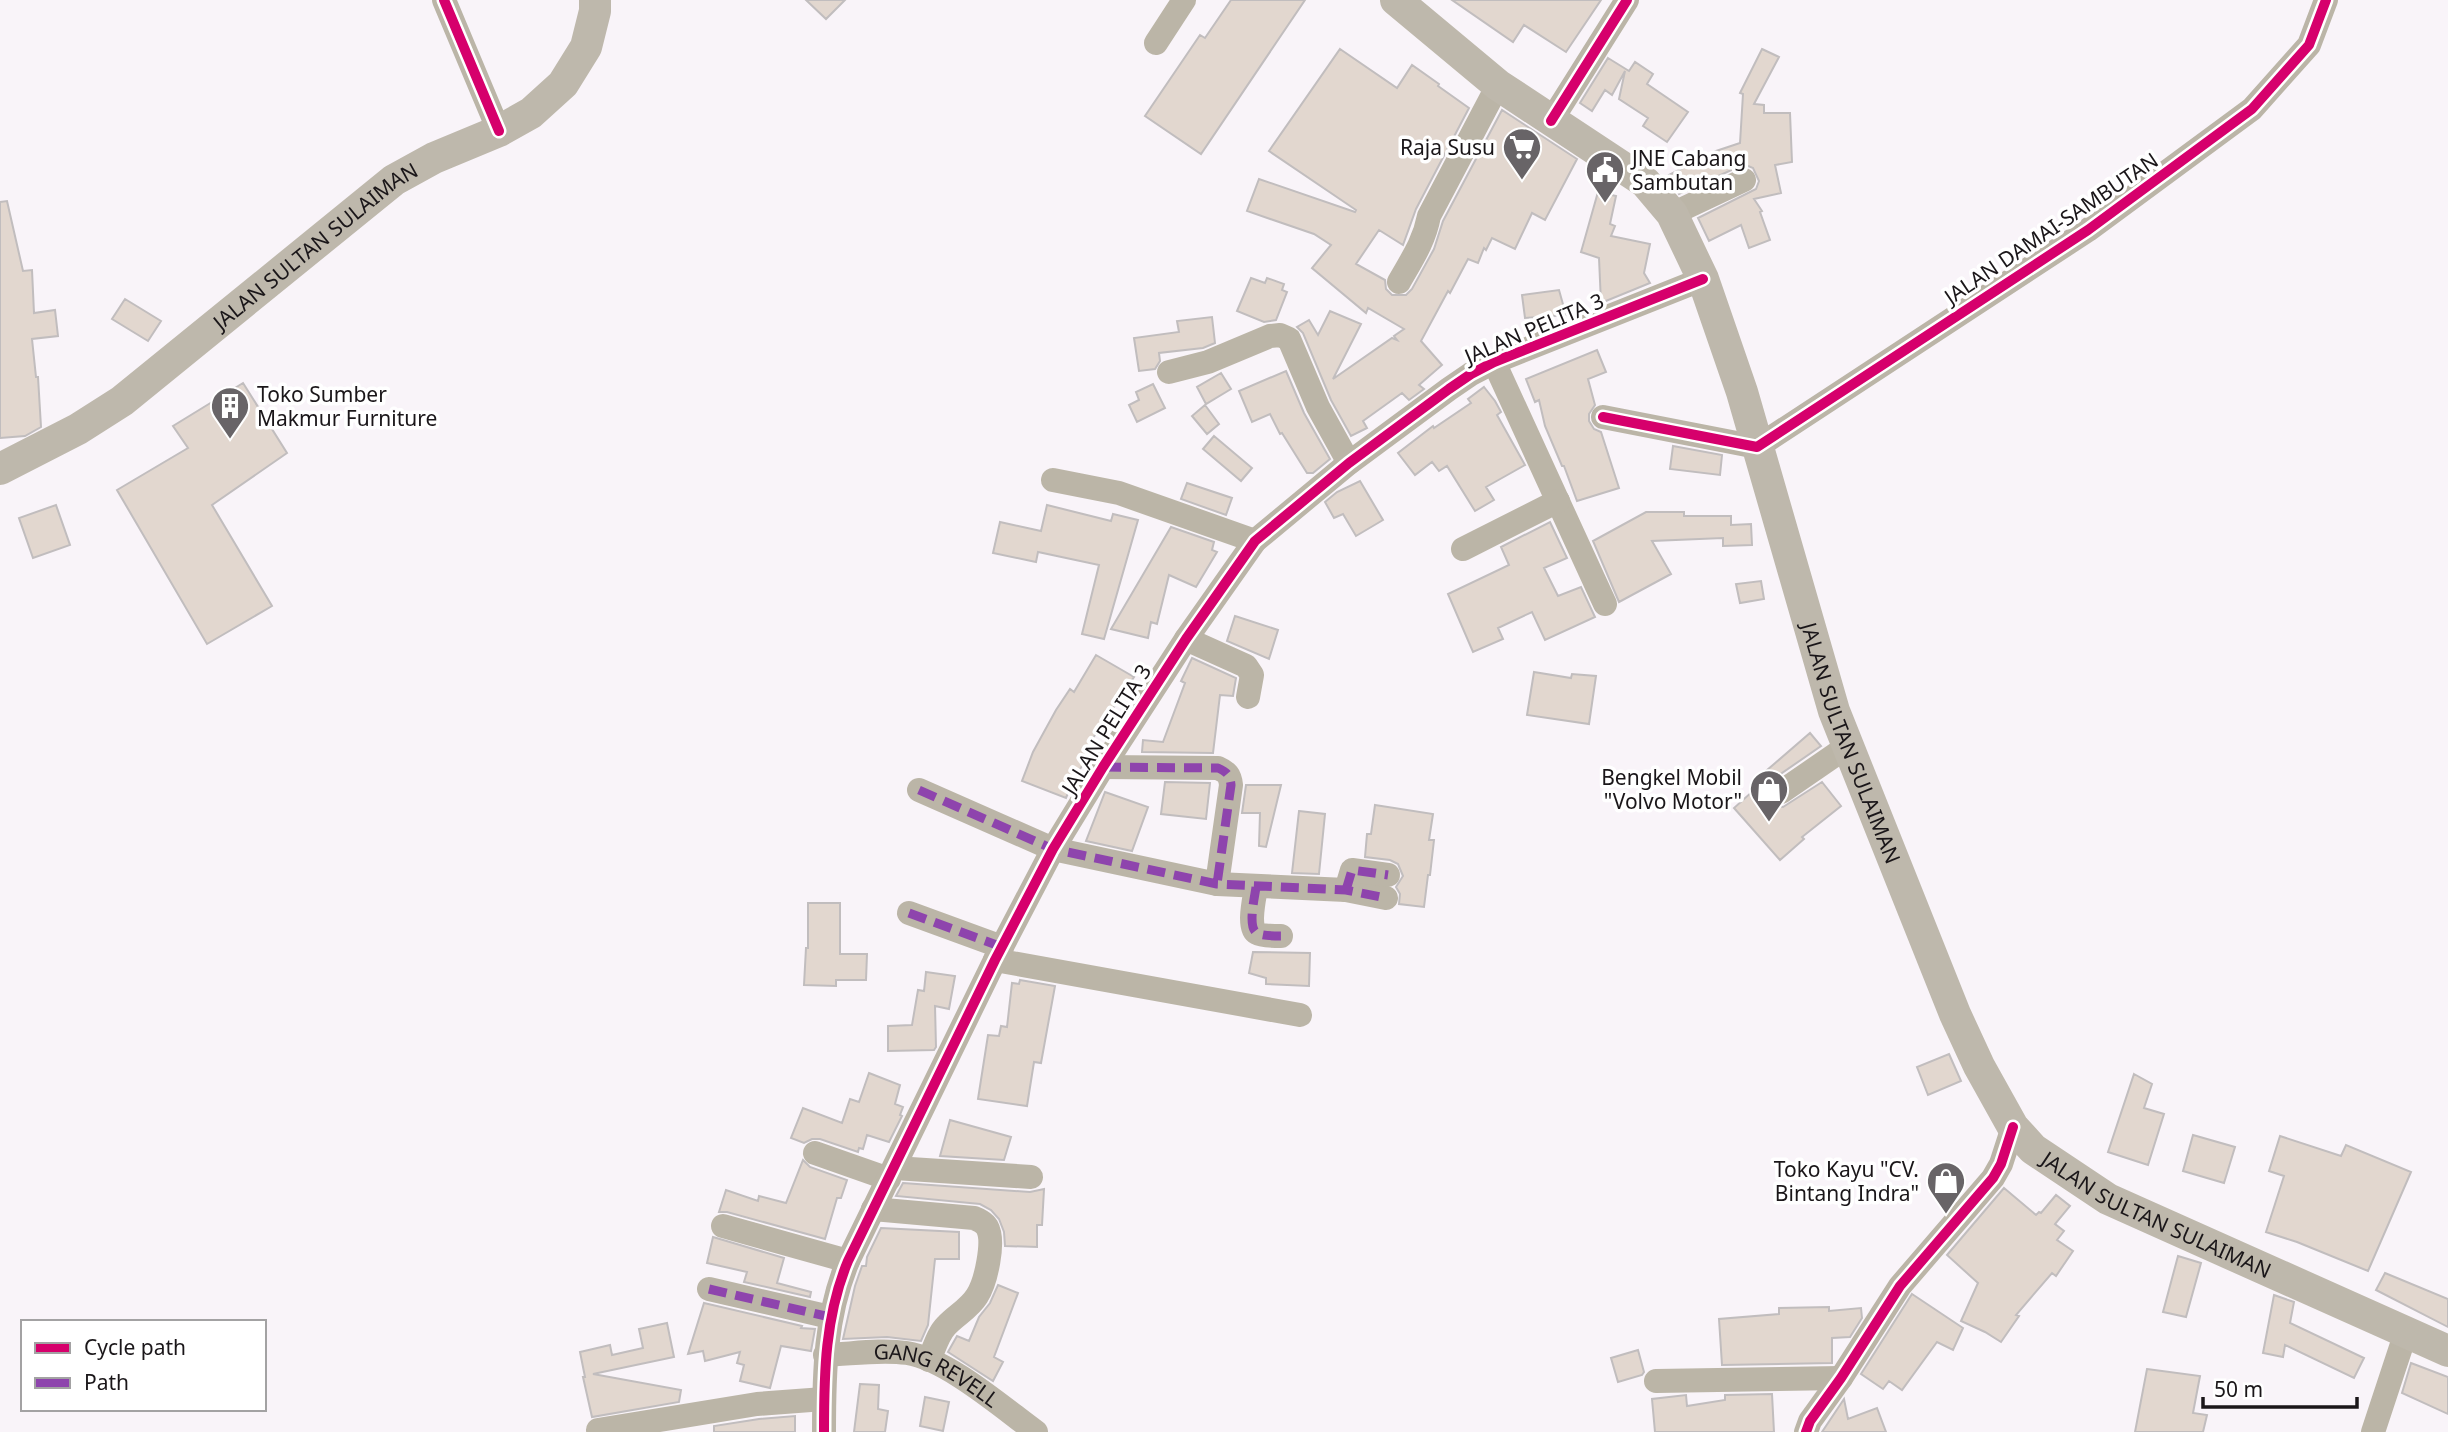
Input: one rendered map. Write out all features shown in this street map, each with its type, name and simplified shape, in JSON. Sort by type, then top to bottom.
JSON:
[{"type":"main road","name":"JALAN SULTAN SULAIMAN","points":[[0,469],[78,429],[122,401],[394,180],[435,158],[499,131],[531,113],[563,84],[586,47],[595,0]]},
{"type":"main road","name":"JALAN SULTAN SULAIMAN","points":[[1396,0],[1499,85],[1645,182],[1672,214],[1703,279],[1742,392],[1834,711],[1847,746],[1955,1014],[1979,1066],[2013,1127],[2033,1149],[2108,1199],[2448,1352]]},
{"type":"street","points":[[444,0],[499,131]]},
{"type":"street","points":[[1156,43],[1184,0]]},
{"type":"street","points":[[1550,121],[1627,0]]},
{"type":"street","name":"JALAN DAMAI-SAMBUTAN","points":[[1757,447],[2088,230],[2252,109],[2309,45],[2326,0]]},
{"type":"street","points":[[1399,282],[1422,242],[1429,216],[1499,85]]},
{"type":"street","points":[[1672,214],[1744,180]]},
{"type":"street","name":"JALAN PELITA 3","points":[[824,1432],[825,1355],[831,1317],[838,1286],[873,1209],[998,954],[1053,849],[1186,639],[1255,541],[1349,463],[1471,374],[1494,362],[1703,279]]},
{"type":"street","points":[[1169,372],[1208,362],[1270,337],[1280,335],[1289,338],[1318,407],[1349,463]]},
{"type":"street","points":[[1494,362],[1605,604]]},
{"type":"street","points":[[1603,416],[1757,447]]},
{"type":"street","points":[[1053,480],[1119,493],[1255,541]]},
{"type":"street","points":[[1463,549],[1558,501]]},
{"type":"street","points":[[1186,639],[1246,666],[1252,675],[1248,697]]},
{"type":"street","points":[[1781,792],[1847,746]]},
{"type":"street","points":[[1103,767],[1218,768],[1230,776],[1217,884]]},
{"type":"street","points":[[919,790],[1053,849],[1217,884],[1346,890],[1387,886]]},
{"type":"street","points":[[1256,887],[1251,924],[1253,930],[1257,934],[1281,936]]},
{"type":"street","points":[[909,913],[998,954],[1300,1015]]},
{"type":"street","points":[[1805,1432],[1900,1286],[1993,1178],[2001,1164],[2013,1127]]},
{"type":"street","points":[[815,1153],[892,1174],[1031,1177]]},
{"type":"street","points":[[873,1209],[974,1218],[985,1223],[989,1232],[989,1261],[978,1295],[946,1326],[929,1360]]},
{"type":"street","points":[[723,1226],[848,1261]]},
{"type":"street","points":[[709,1289],[831,1317]]},
{"type":"street","points":[[2373,1432],[2406,1332]]},
{"type":"street","name":"GANG REVELL","points":[[825,1355],[890,1352],[929,1360],[975,1387],[1036,1432]]},
{"type":"street","points":[[1656,1381],[1841,1378]]},
{"type":"street","points":[[598,1430],[757,1404],[824,1399]]},
{"type":"building","points":[[806,0],[845,0],[826,19]]},
{"type":"building","points":[[1231,0],[1305,0],[1201,154],[1145,116],[1200,35],[1205,38]]},
{"type":"building","points":[[1452,0],[1601,0],[1566,52],[1524,25],[1513,42]]},
{"type":"building","points":[[1340,49],[1397,88],[1412,65],[1469,108],[1416,209],[1403,245],[1379,230],[1356,264],[1385,280],[1386,289],[1392,295],[1406,295],[1412,289],[1434,249],[1443,221],[1502,110],[1577,159],[1545,220],[1532,213],[1515,249],[1492,238],[1478,263],[1468,259],[1421,341],[1442,365],[1419,385],[1424,389],[1409,400],[1402,393],[1363,421],[1367,428],[1351,436],[1331,400],[1303,333],[1297,327],[1309,320],[1318,335],[1330,311],[1361,324],[1333,379],[1392,338],[1397,340],[1394,336],[1404,329],[1368,308],[1366,313],[1312,268],[1331,245],[1314,234],[1247,211],[1259,179],[1355,212],[1356,210],[1269,151]]},
{"type":"building","points":[[1762,49],[1779,57],[1754,104],[1764,105],[1764,113],[1790,113],[1792,162],[1775,165],[1781,193],[1754,199],[1762,211],[1760,212],[1770,240],[1749,248],[1741,225],[1709,241],[1698,218],[1756,189],[1759,181],[1753,168],[1746,165],[1738,167],[1679,194],[1669,175],[1716,151],[1740,143],[1743,94],[1740,93]]},
{"type":"building","points":[[1608,58],[1629,71],[1635,62],[1653,74],[1647,84],[1688,112],[1667,142],[1643,126],[1648,118],[1619,99],[1625,71],[1612,95],[1605,90],[1592,111],[1580,103]]},
{"type":"building","points":[[1598,192],[1616,196],[1610,224],[1615,226],[1611,236],[1650,244],[1644,273],[1650,283],[1601,303],[1599,258],[1581,252]]},
{"type":"building","points":[[7,201],[23,271],[32,270],[34,313],[55,310],[58,336],[32,339],[38,377],[41,427],[25,436],[0,438],[0,202]]},
{"type":"building","points":[[1251,278],[1265,283],[1267,278],[1284,284],[1282,290],[1287,292],[1276,320],[1264,322],[1237,311]]},
{"type":"building","points":[[1559,290],[1566,315],[1525,318],[1522,295]]},
{"type":"building","points":[[125,299],[161,321],[148,341],[112,319]]},
{"type":"building","points":[[1212,317],[1215,343],[1203,348],[1159,353],[1160,361],[1155,369],[1139,371],[1134,338],[1179,332],[1177,321]]},
{"type":"building","points":[[1597,350],[1606,372],[1588,379],[1595,405],[1589,414],[1589,421],[1594,429],[1601,432],[1619,488],[1577,501],[1545,426],[1539,400],[1535,402],[1526,379]]},
{"type":"building","points":[[1286,371],[1304,413],[1330,459],[1313,473],[1307,473],[1282,433],[1280,434],[1270,414],[1252,422],[1239,391]]},
{"type":"building","points":[[1221,373],[1231,389],[1206,404],[1197,387]]},
{"type":"building","points":[[243,383],[287,453],[212,505],[272,606],[207,644],[117,490],[188,448],[173,426]]},
{"type":"building","points":[[1153,384],[1165,408],[1137,422],[1129,405],[1139,400],[1136,392]]},
{"type":"building","points":[[1484,387],[1501,412],[1497,415],[1525,465],[1486,487],[1494,500],[1475,511],[1447,466],[1439,471],[1432,462],[1415,475],[1398,453],[1433,426],[1434,428],[1471,403],[1468,399]]},
{"type":"building","points":[[1205,405],[1219,424],[1207,434],[1192,416]]},
{"type":"building","points":[[1214,436],[1252,468],[1241,481],[1203,449]]},
{"type":"building","points":[[1673,446],[1722,455],[1720,475],[1670,469]]},
{"type":"building","points":[[1360,481],[1383,520],[1356,536],[1343,514],[1334,518],[1325,502],[1337,492]]},
{"type":"building","points":[[1187,483],[1232,498],[1226,515],[1181,499]]},
{"type":"building","points":[[56,505],[70,545],[33,558],[19,518]]},
{"type":"building","points":[[1047,505],[1111,521],[1113,514],[1138,520],[1104,639],[1082,634],[1099,565],[1038,552],[1036,562],[993,553],[1000,522],[1041,531]]},
{"type":"building","points":[[1646,512],[1684,512],[1684,516],[1731,516],[1731,525],[1751,524],[1752,545],[1723,546],[1723,538],[1652,541],[1671,574],[1619,602],[1593,541]]},
{"type":"building","points":[[1550,522],[1567,558],[1544,568],[1558,596],[1581,587],[1595,617],[1545,640],[1532,612],[1498,628],[1503,639],[1473,652],[1448,594],[1509,565],[1501,547]]},
{"type":"building","points":[[1171,527],[1214,542],[1212,550],[1217,552],[1196,587],[1169,575],[1157,624],[1151,622],[1148,638],[1111,629]]},
{"type":"building","points":[[1761,581],[1764,599],[1740,603],[1736,584]]},
{"type":"building","points":[[1235,616],[1278,630],[1269,659],[1227,641]]},
{"type":"building","points":[[1096,655],[1134,677],[1091,741],[1095,744],[1066,798],[1022,781],[1033,752],[1056,710],[1070,689],[1074,692]]},
{"type":"building","points":[[1192,658],[1236,678],[1233,696],[1220,695],[1213,753],[1142,752],[1143,740],[1163,742],[1185,683],[1181,681]]},
{"type":"building","points":[[1534,672],[1571,678],[1572,674],[1596,676],[1589,724],[1527,715]]},
{"type":"building","points":[[1810,733],[1821,746],[1772,780],[1767,786],[1768,800],[1783,807],[1822,782],[1841,806],[1802,837],[1804,839],[1780,860],[1734,808],[1763,782],[1759,777]]},
{"type":"building","points":[[1165,782],[1210,783],[1206,819],[1161,814]]},
{"type":"building","points":[[1246,785],[1281,785],[1266,847],[1259,846],[1260,813],[1242,813]]},
{"type":"building","points":[[1105,792],[1148,807],[1132,851],[1086,841]]},
{"type":"building","points":[[1375,805],[1433,814],[1429,840],[1434,840],[1424,907],[1399,904],[1400,894],[1396,887],[1403,876],[1398,864],[1390,860],[1365,857],[1367,834],[1371,834]]},
{"type":"building","points":[[1299,811],[1325,814],[1319,874],[1292,873]]},
{"type":"building","points":[[808,903],[840,903],[840,954],[867,954],[866,980],[836,980],[836,986],[804,985],[808,948]]},
{"type":"building","points":[[1253,952],[1310,953],[1309,986],[1266,984],[1266,978],[1249,973]]},
{"type":"building","points":[[926,972],[955,976],[949,1009],[935,1006],[936,1047],[934,1050],[888,1051],[888,1026],[912,1025],[918,990],[924,991]]},
{"type":"building","points":[[1020,980],[1055,986],[1041,1063],[1034,1062],[1027,1106],[978,1099],[988,1035],[999,1036],[1001,1026],[1007,1027],[1012,983],[1019,984]]},
{"type":"building","points":[[1949,1054],[1961,1081],[1928,1095],[1917,1067]]},
{"type":"building","points":[[869,1073],[900,1085],[895,1104],[903,1107],[902,1116],[889,1142],[867,1135],[863,1149],[859,1148],[858,1152],[820,1139],[804,1143],[791,1138],[803,1108],[842,1123],[850,1099],[859,1102]]},
{"type":"building","points":[[2134,1074],[2152,1084],[2144,1108],[2164,1114],[2148,1165],[2108,1152]]},
{"type":"building","points":[[950,1120],[1011,1137],[1004,1160],[940,1156]]},
{"type":"building","points":[[2193,1135],[2235,1147],[2224,1183],[2183,1171]]},
{"type":"building","points":[[2280,1136],[2341,1156],[2346,1145],[2411,1172],[2368,1271],[2266,1232],[2284,1176],[2269,1171]]},
{"type":"building","points":[[803,1160],[810,1167],[847,1180],[841,1198],[837,1198],[825,1239],[719,1212],[726,1190],[758,1201],[759,1196],[786,1203]]},
{"type":"building","points":[[903,1183],[1030,1192],[1044,1189],[1042,1225],[1037,1225],[1037,1247],[1005,1246],[999,1219],[991,1210],[980,1204],[896,1196]]},
{"type":"building","points":[[2004,1188],[2036,1215],[2041,1213],[2056,1195],[2070,1206],[2055,1224],[2064,1231],[2057,1240],[2073,1251],[2056,1276],[2052,1273],[2016,1315],[2019,1316],[2001,1342],[1961,1321],[1978,1283],[1947,1255]]},
{"type":"building","points":[[881,1228],[959,1232],[959,1259],[935,1259],[928,1325],[921,1341],[887,1337],[843,1339],[855,1286]]},
{"type":"building","points":[[713,1237],[784,1258],[777,1283],[811,1292],[810,1297],[744,1282],[747,1272],[707,1263]]},
{"type":"building","points":[[2178,1256],[2201,1263],[2186,1317],[2163,1312]]},
{"type":"building","points":[[2385,1273],[2448,1299],[2448,1327],[2376,1290]]},
{"type":"building","points":[[998,1285],[1018,1293],[994,1357],[1003,1362],[993,1381],[948,1352],[957,1336],[969,1341],[979,1317],[990,1303]]},
{"type":"building","points":[[1912,1294],[1963,1328],[1953,1350],[1937,1342],[1902,1390],[1889,1381],[1883,1389],[1861,1374]]},
{"type":"building","points":[[2274,1295],[2294,1302],[2290,1323],[2364,1358],[2354,1378],[2285,1345],[2283,1357],[2263,1353]]},
{"type":"building","points":[[704,1303],[802,1326],[801,1328],[815,1329],[811,1351],[781,1346],[770,1388],[740,1381],[744,1365],[737,1363],[740,1352],[705,1361],[703,1351],[688,1354]]},
{"type":"building","points":[[1829,1307],[1829,1311],[1861,1308],[1862,1318],[1850,1337],[1832,1338],[1832,1363],[1722,1365],[1719,1319],[1779,1314],[1779,1308]]},
{"type":"building","points":[[667,1323],[674,1357],[593,1374],[681,1390],[679,1402],[592,1417],[580,1352],[610,1345],[612,1355],[643,1348],[639,1329]]},
{"type":"building","points":[[1638,1350],[1644,1372],[1618,1382],[1611,1358]]},
{"type":"building","points":[[2411,1363],[2448,1377],[2448,1414],[2402,1393]]},
{"type":"building","points":[[2147,1369],[2200,1376],[2193,1413],[2207,1415],[2203,1432],[2135,1432]]},
{"type":"building","points":[[860,1384],[879,1385],[878,1409],[888,1411],[885,1432],[854,1432]]},
{"type":"building","points":[[1772,1394],[1774,1432],[1655,1432],[1652,1399],[1686,1395],[1687,1406],[1725,1400],[1725,1395]]},
{"type":"building","points":[[925,1397],[949,1402],[943,1431],[920,1426]]},
{"type":"building","points":[[1844,1399],[1848,1419],[1877,1408],[1886,1432],[1822,1432]]},
{"type":"building","points":[[795,1416],[795,1432],[714,1432],[714,1426]]},
{"type":"marked path","points":[[1103,767],[1218,768],[1229,776],[1231,785],[1217,884]]},
{"type":"marked path","points":[[919,790],[1053,849],[1217,884],[1346,890],[1386,898]]},
{"type":"marked path","points":[[1346,890],[1352,870],[1388,875]]},
{"type":"marked path","points":[[1256,887],[1252,919],[1254,930],[1262,935],[1281,936]]},
{"type":"marked path","points":[[909,913],[1002,947]]},
{"type":"marked path","points":[[709,1289],[830,1317]]},
{"type":"cycle path","points":[[444,0],[499,131]]},
{"type":"cycle path","points":[[1551,121],[1627,0]]},
{"type":"cycle path","points":[[1603,417],[1757,447],[2088,230],[2252,109],[2309,45],[2326,0]]},
{"type":"cycle path","points":[[824,1432],[827,1345],[840,1282],[848,1261],[995,960],[1053,849],[1186,639],[1255,541],[1349,463],[1471,374],[1494,362],[1703,279]]},
{"type":"cycle path","points":[[1806,1432],[1810,1421],[1900,1286],[1993,1178],[2001,1164],[2013,1127]]},
{"type":"place","name":"Raja Susu","points":[[1522,181]]},
{"type":"place","name":"JNE Cabang Sambutan","points":[[1605,204]]},
{"type":"place","name":"Toko Sumber Makmur Furniture","points":[[230,440]]},
{"type":"place","name":"Bengkel Mobil \"Volvo Motor\"","points":[[1769,823]]},
{"type":"place","name":"Toko Kayu \"CV. Bintang Indra\"","points":[[1946,1215]]}]
